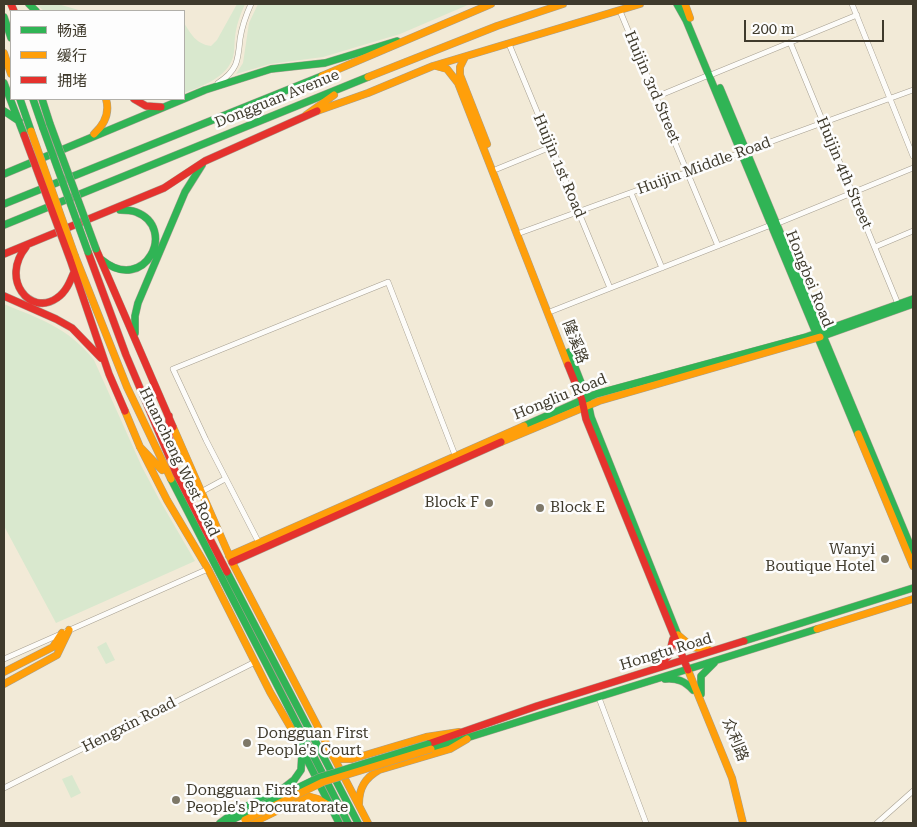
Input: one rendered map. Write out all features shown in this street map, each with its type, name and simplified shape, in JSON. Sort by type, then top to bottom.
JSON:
[{"type":"main road","name":"Dongguan Avenue","points":[[4,204],[172,137],[491,4]]},
{"type":"main road","name":"Dongguan Avenue","points":[[4,225],[480,32],[563,4]]},
{"type":"main road","points":[[4,254],[164,188],[205,161],[306,115],[368,93],[433,66],[640,4]]},
{"type":"main road","name":"Hongbei Road","points":[[677,4],[682,10],[711,74],[913,552]]},
{"type":"main road","name":"Hongbei Road","points":[[685,4],[711,74]]},
{"type":"main road","points":[[4,17],[10,35]]},
{"type":"main road","points":[[185,98],[271,70],[324,63],[430,31]]},
{"type":"main road","points":[[4,53],[10,71]]},
{"type":"main road","name":"隆溪路","points":[[465,57],[460,67],[460,75],[519,234],[689,669]]},
{"type":"main road","name":"隆溪路","points":[[433,66],[445,67],[453,74],[552,311],[585,402]]},
{"type":"main road","points":[[4,83],[10,98]]},
{"type":"main road","points":[[306,115],[350,85]]},
{"type":"main road","points":[[11,100],[19,121],[28,133]]},
{"type":"main road","name":"Huancheng West Road","points":[[20,100],[28,133],[73,257],[128,390],[169,478],[348,823]]},
{"type":"main road","name":"Huancheng West Road","points":[[34,100],[47,126],[88,252],[126,355],[170,460],[358,823]]},
{"type":"main road","points":[[42,100],[46,111],[47,126],[96,249],[231,559],[368,823]]},
{"type":"main road","points":[[46,111],[49,100]]},
{"type":"main road","points":[[88,138],[105,123],[108,113],[106,100]]},
{"type":"main road","points":[[136,100],[146,106],[163,107]]},
{"type":"main road","points":[[4,174],[181,100]]},
{"type":"main road","points":[[4,111],[19,121]]},
{"type":"main road","points":[[137,343],[134,328],[138,303],[185,192],[192,178],[205,161]]},
{"type":"main road","points":[[100,258],[109,266],[123,270],[134,269],[144,265],[152,256],[156,246],[156,234],[152,224],[145,216],[137,211],[126,209],[110,211]]},
{"type":"main road","points":[[27,245],[15,262],[13,270],[16,288],[25,296],[45,304],[56,300],[71,285],[74,272]]},
{"type":"main road","points":[[73,257],[74,272],[118,398],[140,446],[172,508],[208,569],[339,823]]},
{"type":"main road","points":[[4,296],[56,318],[72,328],[85,339],[106,364]]},
{"type":"main road","name":"Hongliu Road","points":[[820,334],[913,299]]},
{"type":"main road","name":"Hongliu Road","points":[[231,559],[259,543],[455,455],[585,402],[820,334],[913,304]]},
{"type":"main road","name":"Hongbei Road","points":[[820,334],[913,566]]},
{"type":"main road","name":"Hongliu Road","points":[[231,559],[585,402]]},
{"type":"main road","points":[[169,416],[170,460]]},
{"type":"main road","points":[[140,446],[169,478]]},
{"type":"main road","name":"Hongtu Road","points":[[429,747],[459,732],[913,588]]},
{"type":"main road","name":"Hongtu Road","points":[[429,747],[467,739],[913,599]]},
{"type":"main road","points":[[4,672],[53,647],[66,632]]},
{"type":"main road","points":[[4,684],[57,655],[66,632]]},
{"type":"main road","points":[[653,670],[670,656],[675,635],[687,645],[696,649],[717,650]]},
{"type":"main road","points":[[699,694],[701,676],[711,665],[721,659]]},
{"type":"main road","name":"众利路","points":[[689,669],[735,776],[745,823]]},
{"type":"main road","points":[[655,680],[679,679],[699,694]]},
{"type":"main road","points":[[333,756],[342,759],[363,756],[426,737],[459,732]]},
{"type":"main road","points":[[363,756],[354,764],[354,770],[357,775],[364,777],[379,770],[450,749],[467,739]]},
{"type":"main road","points":[[245,821],[323,782],[429,747]]},
{"type":"main road","points":[[220,823],[235,812],[285,787],[294,780],[301,770],[302,748]]},
{"type":"main road","points":[[359,806],[359,789],[370,775]]},
{"type":"main road","points":[[294,780],[305,782],[308,789],[298,800]]},
{"type":"main road","points":[[225,823],[245,821],[307,796],[322,800],[331,808]]},
{"type":"street","points":[[212,88],[233,70],[238,61],[244,22],[251,4]]},
{"type":"street","points":[[852,4],[913,156]]},
{"type":"street","name":"Huijin 3rd Street","points":[[620,11],[718,246]]},
{"type":"street","points":[[656,97],[857,15]]},
{"type":"street","name":"Huijin 4th Street","points":[[790,42],[898,304]]},
{"type":"street","name":"Huijin 1st Road","points":[[509,44],[610,288]]},
{"type":"street","name":"Huijin Middle Road","points":[[519,234],[913,90]]},
{"type":"street","points":[[496,169],[551,147]]},
{"type":"street","points":[[552,311],[774,225],[913,168]]},
{"type":"street","points":[[630,193],[662,268]]},
{"type":"street","points":[[875,247],[913,231]]},
{"type":"street","points":[[259,543],[225,479],[173,369],[388,282],[455,455]]},
{"type":"street","points":[[201,492],[225,479]]},
{"type":"street","points":[[4,659],[208,569]]},
{"type":"street","name":"Hengxin Road","points":[[4,788],[255,662]]},
{"type":"street","points":[[599,698],[646,823]]},
{"type":"street","points":[[877,823],[913,791]]},
{"type":"green space","points":[[36,4],[58,4],[79,10],[43,10]]},
{"type":"green space","points":[[237,4],[245,4],[237,25],[234,55],[230,64],[220,76],[185,93],[185,24],[192,35],[201,43],[211,46],[217,40]]},
{"type":"green space","points":[[258,4],[470,4],[400,34],[323,57],[270,64],[236,74],[243,63],[249,23]]},
{"type":"green space","points":[[4,304],[42,320],[64,332],[94,360],[142,467],[195,561],[56,623],[4,526]]},
{"type":"green space","points":[[106,642],[115,660],[106,664],[97,647]]},
{"type":"green space","points":[[72,775],[81,793],[71,798],[62,779]]},
{"type":"traffic: fast","points":[[29,4],[35,10]]},
{"type":"traffic: fast","points":[[677,4],[686,20],[858,434]]},
{"type":"traffic: fast","points":[[4,17],[10,35]]},
{"type":"traffic: fast","points":[[185,98],[271,69],[325,63],[397,41]]},
{"type":"traffic: fast","points":[[4,204],[322,76]]},
{"type":"traffic: fast","points":[[4,225],[368,77]]},
{"type":"traffic: fast","points":[[4,83],[10,99]]},
{"type":"traffic: fast","points":[[720,88],[913,552]]},
{"type":"traffic: fast","points":[[11,100],[24,135]]},
{"type":"traffic: fast","points":[[20,100],[31,131]]},
{"type":"traffic: fast","points":[[33,100],[43,128]]},
{"type":"traffic: fast","points":[[42,100],[50,124]]},
{"type":"traffic: fast","points":[[4,174],[181,100]]},
{"type":"traffic: fast","points":[[4,111],[19,121]]},
{"type":"traffic: fast","points":[[50,124],[96,249]]},
{"type":"traffic: fast","points":[[43,128],[88,252]]},
{"type":"traffic: fast","points":[[135,333],[135,316],[138,303],[185,192],[202,165]]},
{"type":"traffic: fast","points":[[102,260],[118,269],[131,270],[143,264],[151,255],[155,243],[154,231],[148,220],[136,212],[120,210]]},
{"type":"traffic: fast","points":[[524,426],[596,394],[806,337],[913,299]]},
{"type":"traffic: fast","points":[[820,337],[913,304]]},
{"type":"traffic: fast","points":[[569,352],[587,398],[591,417],[679,638]]},
{"type":"traffic: fast","points":[[171,479],[348,823]]},
{"type":"traffic: fast","points":[[227,572],[358,823]]},
{"type":"traffic: fast","points":[[744,641],[913,588]]},
{"type":"traffic: fast","points":[[431,749],[817,629]]},
{"type":"traffic: fast","points":[[701,694],[701,676],[714,663]]},
{"type":"traffic: fast","points":[[665,679],[680,681],[687,684],[693,690]]},
{"type":"traffic: fast","points":[[291,728],[339,823]]},
{"type":"traffic: fast","points":[[242,815],[320,777],[428,744]]},
{"type":"traffic: fast","points":[[220,823],[235,812],[285,787],[294,780],[301,770],[302,752]]},
{"type":"traffic: fast","points":[[225,823],[242,815]]},
{"type":"traffic: slow","points":[[322,76],[491,4]]},
{"type":"traffic: slow","points":[[368,77],[497,26],[563,4]]},
{"type":"traffic: slow","points":[[317,111],[368,93],[433,66],[640,4]]},
{"type":"traffic: slow","points":[[685,4],[690,18]]},
{"type":"traffic: slow","points":[[4,53],[10,71]]},
{"type":"traffic: slow","points":[[465,57],[460,67],[460,75],[487,144]]},
{"type":"traffic: slow","points":[[436,66],[447,69],[458,83],[568,365]]},
{"type":"traffic: slow","points":[[306,115],[334,95]]},
{"type":"traffic: slow","points":[[94,134],[106,118],[106,100]]},
{"type":"traffic: slow","points":[[31,131],[75,256]]},
{"type":"traffic: slow","points":[[75,256],[127,387],[171,479]]},
{"type":"traffic: slow","points":[[501,442],[599,401],[820,337]]},
{"type":"traffic: slow","points":[[125,411],[140,447],[167,500],[208,569],[270,692],[291,728]]},
{"type":"traffic: slow","points":[[229,556],[524,426]]},
{"type":"traffic: slow","points":[[173,427],[232,562],[368,823]]},
{"type":"traffic: slow","points":[[858,434],[913,566]]},
{"type":"traffic: slow","points":[[140,447],[162,470]]},
{"type":"traffic: slow","points":[[817,629],[913,599]]},
{"type":"traffic: slow","points":[[4,684],[57,655],[69,630]]},
{"type":"traffic: slow","points":[[4,672],[53,647],[62,633]]},
{"type":"traffic: slow","points":[[678,635],[692,647],[709,650]]},
{"type":"traffic: slow","points":[[688,670],[732,778],[743,823]]},
{"type":"traffic: slow","points":[[333,756],[342,759],[352,759],[426,737],[459,732]]},
{"type":"traffic: slow","points":[[359,804],[360,793],[364,784],[370,776],[379,770],[450,749],[467,739]]},
{"type":"traffic: slow","points":[[245,820],[323,782],[431,749]]},
{"type":"traffic: slow","points":[[252,823],[307,796],[318,799],[328,805]]},
{"type":"traffic: jam","points":[[11,4],[14,10]]},
{"type":"traffic: jam","points":[[136,100],[146,106],[161,107]]},
{"type":"traffic: jam","points":[[4,254],[164,188],[205,161],[317,111]]},
{"type":"traffic: jam","points":[[24,135],[70,259]]},
{"type":"traffic: jam","points":[[26,247],[19,259],[16,271],[17,282],[28,299],[37,303],[47,303],[57,298],[65,290],[74,272]]},
{"type":"traffic: jam","points":[[96,249],[173,427]]},
{"type":"traffic: jam","points":[[88,252],[126,355],[176,473],[227,572]]},
{"type":"traffic: jam","points":[[70,259],[109,374],[125,411]]},
{"type":"traffic: jam","points":[[4,296],[72,328],[101,358]]},
{"type":"traffic: jam","points":[[568,365],[582,400],[586,419],[688,670]]},
{"type":"traffic: jam","points":[[169,416],[170,454]]},
{"type":"traffic: jam","points":[[232,562],[501,442]]},
{"type":"traffic: jam","points":[[658,667],[669,655],[673,639]]},
{"type":"traffic: jam","points":[[428,744],[537,706],[744,641]]},
{"type":"place","name":"Block F","points":[[489,503]]},
{"type":"place","name":"Block E","points":[[540,508]]},
{"type":"place","name":"Wanyi Boutique Hotel","points":[[885,559]]},
{"type":"place","name":"Dongguan First People's Court","points":[[247,743]]},
{"type":"place","name":"Dongguan First People's Procuratorate","points":[[176,800]]}]
